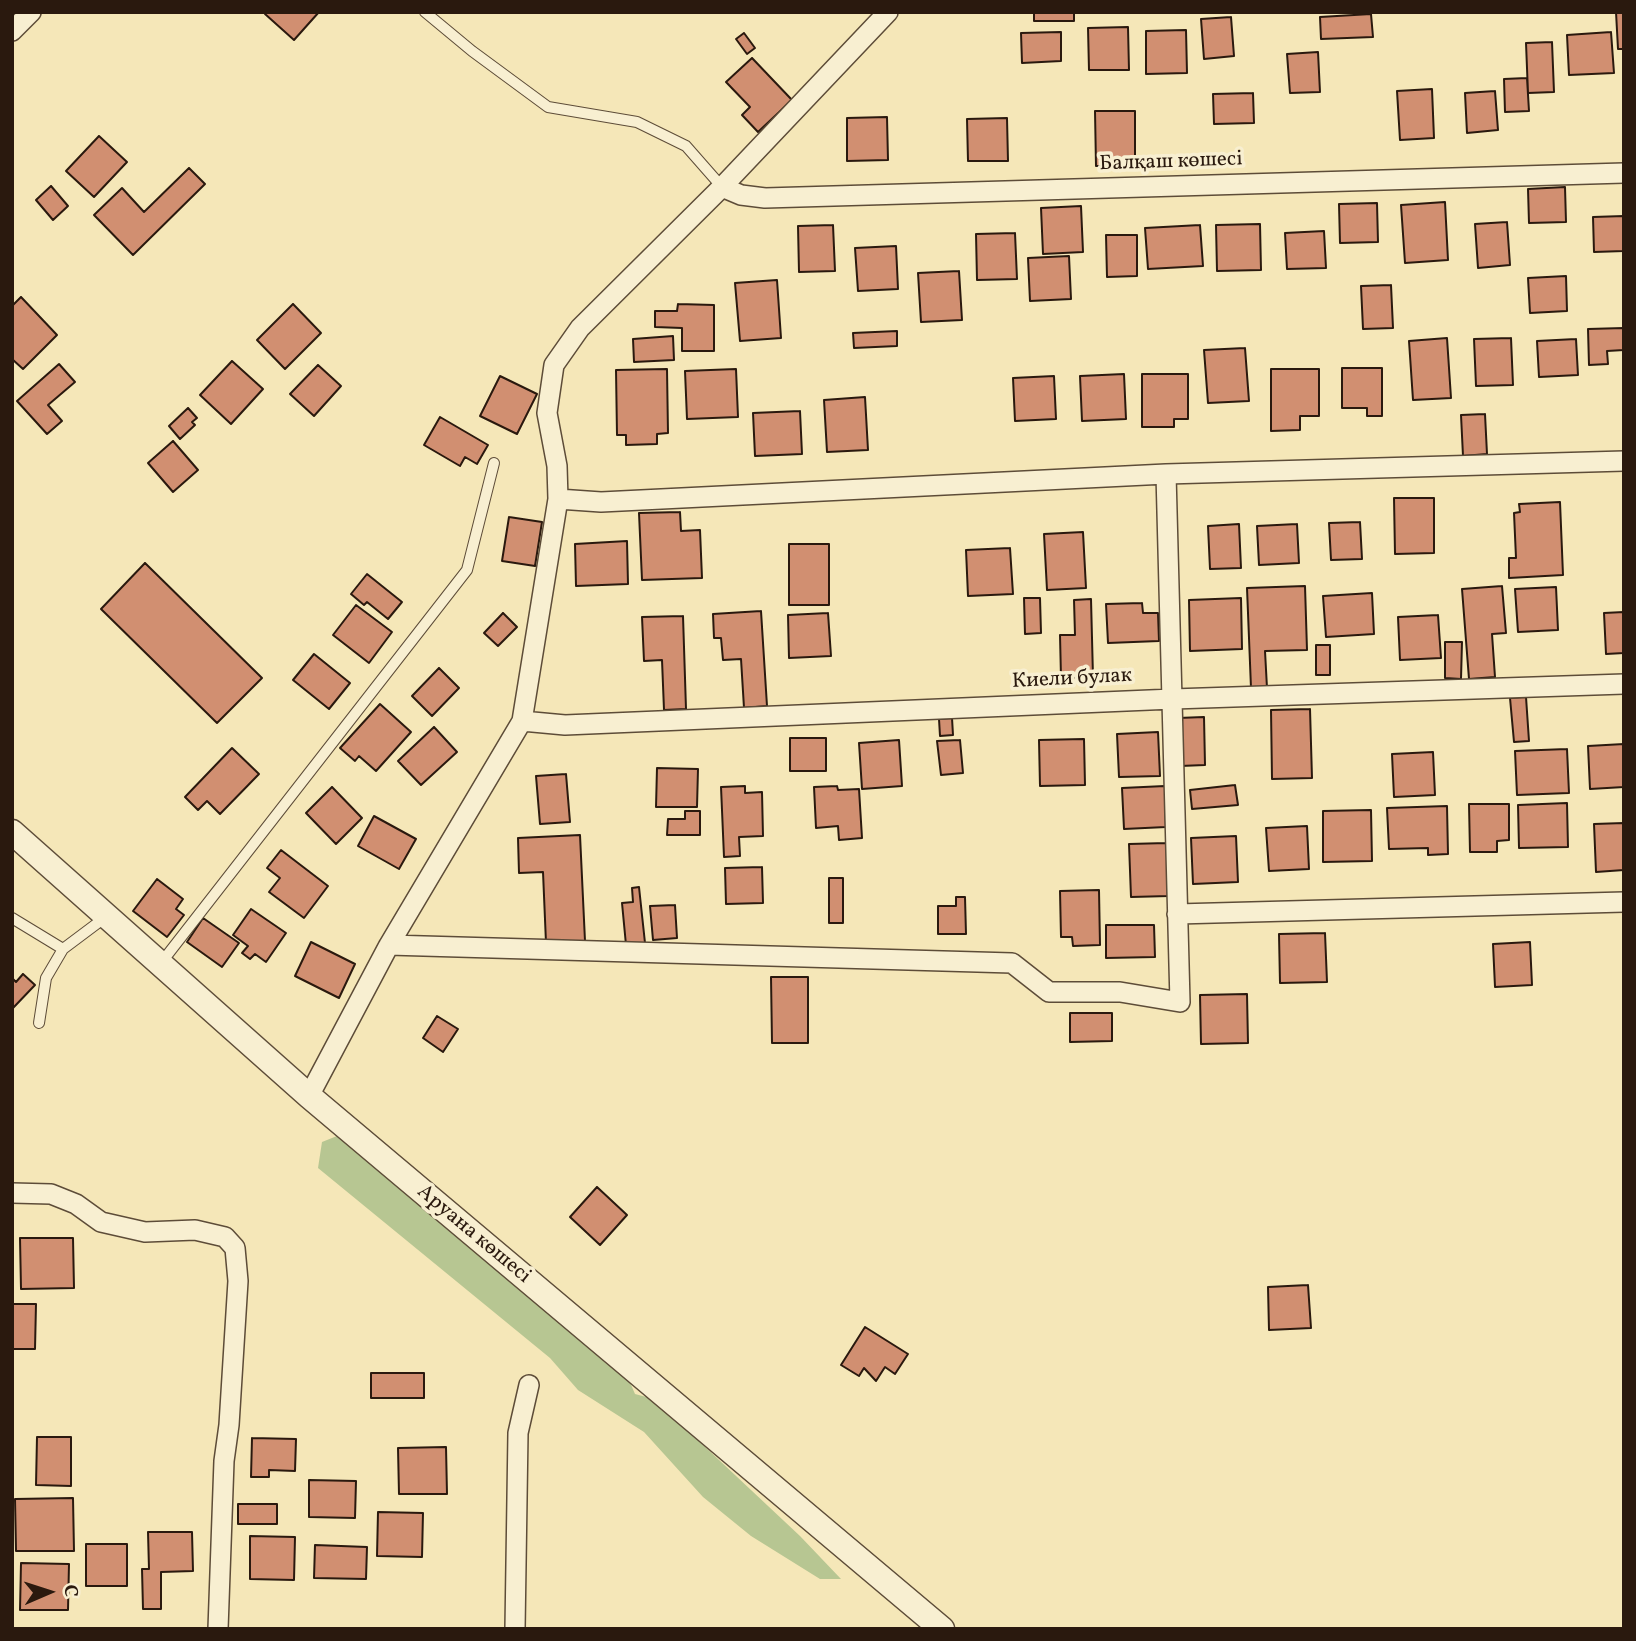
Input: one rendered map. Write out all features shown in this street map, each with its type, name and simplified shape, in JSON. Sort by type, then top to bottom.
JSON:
[{"type":"street","points":[[12,31],[31,12]]},
{"type":"street","points":[[309,1096],[389,945],[522,721],[558,499],[557,466],[547,412],[554,365],[580,328],[722,187],[888,12]]},
{"type":"street","name":"Балқаш көшесі","points":[[722,187],[741,195],[765,198],[1624,173]]},
{"type":"street","points":[[558,499],[601,502],[1166,474],[1624,461]]},
{"type":"street","points":[[389,945],[1012,963],[1049,992],[1120,992],[1180,1002],[1166,474]]},
{"type":"street","name":"Киели булак","points":[[522,721],[565,725],[1173,699],[1624,684]]},
{"type":"street","name":"Аруана көшесі","points":[[15,841],[107,916],[309,1096],[942,1629]]},
{"type":"street","points":[[1177,914],[1624,902]]},
{"type":"street","points":[[12,1193],[51,1194],[76,1205],[100,1222],[145,1232],[195,1230],[225,1237],[235,1248],[238,1281],[229,1425],[223,1461],[218,1629]]},
{"type":"street","points":[[515,1629],[518,1433],[529,1385]]},
{"type":"lane","points":[[425,12],[472,51],[548,107],[637,122],[686,146],[722,187]]},
{"type":"lane","points":[[160,963],[467,570],[494,463]]},
{"type":"lane","points":[[39,1023],[46,978],[63,949],[107,916]]},
{"type":"lane","points":[[12,918],[63,949]]},
{"type":"green space","points":[[342,1134],[629,1380],[635,1394],[654,1399],[800,1536],[841,1579],[820,1579],[751,1536],[703,1497],[644,1432],[578,1390],[550,1358],[318,1168],[322,1142]]},
{"type":"building","points":[[319,12],[294,40],[265,14]]},
{"type":"building","points":[[1034,12],[1074,12],[1074,21],[1034,21]]},
{"type":"building","points":[[1616,12],[1624,12],[1624,49],[1618,49]]},
{"type":"building","points":[[1371,14],[1373,37],[1321,39],[1320,17]]},
{"type":"building","points":[[1231,17],[1234,56],[1204,59],[1201,19]]},
{"type":"building","points":[[1128,27],[1129,70],[1089,70],[1088,28]]},
{"type":"building","points":[[1186,30],[1187,73],[1146,74],[1146,31]]},
{"type":"building","points":[[1061,32],[1061,61],[1022,63],[1021,33]]},
{"type":"building","points":[[1611,32],[1614,73],[1569,75],[1567,35]]},
{"type":"building","points":[[744,33],[755,48],[747,54],[736,39]]},
{"type":"building","points":[[1552,42],[1554,92],[1528,93],[1526,43]]},
{"type":"building","points":[[1318,52],[1320,92],[1290,93],[1287,54]]},
{"type":"building","points":[[752,58],[792,100],[758,132],[742,115],[750,107],[726,82]]},
{"type":"building","points":[[1527,78],[1529,111],[1505,112],[1504,79]]},
{"type":"building","points":[[1432,89],[1434,138],[1400,140],[1397,91]]},
{"type":"building","points":[[1495,91],[1498,130],[1467,133],[1465,93]]},
{"type":"building","points":[[1253,93],[1254,123],[1214,124],[1213,94]]},
{"type":"building","points":[[1095,111],[1135,111],[1135,166],[1096,166]]},
{"type":"building","points":[[887,117],[888,160],[847,161],[847,118]]},
{"type":"building","points":[[1007,118],[1008,161],[968,161],[967,119]]},
{"type":"building","points":[[99,136],[127,162],[94,197],[66,171]]},
{"type":"building","points":[[189,168],[205,184],[133,255],[94,215],[122,188],[144,212]]},
{"type":"building","points":[[51,186],[68,206],[53,220],[36,200]]},
{"type":"building","points":[[1565,187],[1566,222],[1529,223],[1528,189]]},
{"type":"building","points":[[1445,202],[1448,260],[1405,263],[1401,205]]},
{"type":"building","points":[[1377,203],[1378,242],[1340,243],[1339,204]]},
{"type":"building","points":[[1081,206],[1083,252],[1043,254],[1041,208]]},
{"type":"building","points":[[1624,216],[1624,251],[1594,252],[1593,217]]},
{"type":"building","points":[[1507,222],[1510,265],[1478,268],[1475,224]]},
{"type":"building","points":[[1260,224],[1261,270],[1217,271],[1216,225]]},
{"type":"building","points":[[833,225],[835,271],[799,272],[798,226]]},
{"type":"building","points":[[1200,225],[1203,266],[1148,269],[1145,228]]},
{"type":"building","points":[[1324,231],[1326,268],[1287,269],[1285,233]]},
{"type":"building","points":[[1015,233],[1017,279],[977,280],[976,234]]},
{"type":"building","points":[[1106,235],[1137,235],[1137,276],[1107,277]]},
{"type":"building","points":[[896,246],[898,289],[858,291],[855,248]]},
{"type":"building","points":[[1069,256],[1071,299],[1030,301],[1028,258]]},
{"type":"building","points":[[959,271],[962,320],[921,322],[918,273]]},
{"type":"building","points":[[1566,276],[1567,311],[1530,313],[1528,278]]},
{"type":"building","points":[[777,280],[781,338],[740,341],[735,283]]},
{"type":"building","points":[[1391,285],[1393,328],[1363,329],[1361,286]]},
{"type":"building","points":[[21,297],[57,335],[23,369],[12,359],[12,306]]},
{"type":"building","points":[[293,304],[321,333],[285,369],[257,340]]},
{"type":"building","points":[[678,304],[714,305],[714,351],[682,351],[682,328],[655,327],[655,311],[677,311]]},
{"type":"building","points":[[1624,328],[1624,350],[1607,351],[1608,364],[1589,365],[1588,329]]},
{"type":"building","points":[[897,331],[897,346],[854,348],[853,333]]},
{"type":"building","points":[[673,336],[674,360],[634,362],[633,339]]},
{"type":"building","points":[[1447,338],[1451,398],[1413,400],[1409,341]]},
{"type":"building","points":[[1511,338],[1513,385],[1476,386],[1474,339]]},
{"type":"building","points":[[1576,339],[1578,375],[1539,377],[1537,341]]},
{"type":"building","points":[[1245,348],[1249,401],[1208,403],[1204,350]]},
{"type":"building","points":[[232,361],[263,389],[231,424],[200,395]]},
{"type":"building","points":[[59,364],[75,382],[48,405],[62,421],[47,434],[17,401]]},
{"type":"building","points":[[318,365],[341,386],[314,416],[290,394]]},
{"type":"building","points":[[1342,368],[1382,368],[1382,416],[1367,416],[1367,408],[1342,408]]},
{"type":"building","points":[[667,369],[668,433],[657,434],[657,444],[626,445],[626,435],[617,435],[616,370]]},
{"type":"building","points":[[736,369],[738,417],[687,419],[685,371]]},
{"type":"building","points":[[1271,369],[1319,369],[1319,416],[1300,416],[1300,430],[1271,431]]},
{"type":"building","points":[[1124,374],[1126,419],[1082,421],[1080,376]]},
{"type":"building","points":[[1142,374],[1188,374],[1188,419],[1174,419],[1174,427],[1142,427]]},
{"type":"building","points":[[500,376],[537,394],[517,434],[480,416]]},
{"type":"building","points":[[1054,376],[1056,419],[1015,421],[1013,378]]},
{"type":"building","points":[[865,397],[868,450],[827,452],[824,400]]},
{"type":"building","points":[[188,408],[197,418],[192,422],[195,425],[180,439],[169,426]]},
{"type":"building","points":[[800,411],[802,454],[755,456],[753,413]]},
{"type":"building","points":[[1485,414],[1487,454],[1463,456],[1461,415]]},
{"type":"building","points":[[440,417],[488,445],[477,464],[465,457],[460,466],[424,445]]},
{"type":"building","points":[[173,441],[198,470],[173,492],[148,463]]},
{"type":"building","points":[[1394,498],[1434,498],[1434,553],[1395,554]]},
{"type":"building","points":[[1560,502],[1563,575],[1509,578],[1509,558],[1516,558],[1514,513],[1520,512],[1519,504]]},
{"type":"building","points":[[680,512],[681,531],[700,530],[702,578],[642,580],[639,513]]},
{"type":"building","points":[[509,517],[542,522],[535,566],[502,561]]},
{"type":"building","points":[[1360,522],[1362,559],[1331,560],[1329,523]]},
{"type":"building","points":[[1239,524],[1241,568],[1210,569],[1208,526]]},
{"type":"building","points":[[1297,524],[1299,563],[1259,565],[1257,526]]},
{"type":"building","points":[[1083,532],[1086,588],[1047,590],[1044,534]]},
{"type":"building","points":[[627,541],[628,584],[576,586],[575,544]]},
{"type":"building","points":[[789,544],[829,544],[829,605],[789,605]]},
{"type":"building","points":[[1010,548],[1013,594],[968,596],[966,550]]},
{"type":"building","points":[[145,563],[262,678],[217,723],[101,609]]},
{"type":"building","points":[[367,574],[402,602],[388,619],[367,602],[364,605],[351,594]]},
{"type":"building","points":[[1305,586],[1307,650],[1265,651],[1267,688],[1251,688],[1247,588]]},
{"type":"building","points":[[1502,586],[1506,633],[1492,634],[1495,677],[1469,679],[1462,589]]},
{"type":"building","points":[[1556,587],[1558,630],[1518,632],[1515,589]]},
{"type":"building","points":[[1372,593],[1374,634],[1326,637],[1323,596]]},
{"type":"building","points":[[1024,598],[1040,598],[1041,633],[1025,634]]},
{"type":"building","points":[[1241,598],[1242,649],[1190,651],[1189,600]]},
{"type":"building","points":[[1091,599],[1093,677],[1061,678],[1060,635],[1075,635],[1074,600]]},
{"type":"building","points":[[1142,603],[1143,613],[1158,613],[1159,641],[1108,643],[1106,604]]},
{"type":"building","points":[[356,605],[392,632],[369,663],[333,635]]},
{"type":"building","points":[[761,611],[767,706],[744,708],[741,659],[723,660],[721,638],[714,638],[713,614]]},
{"type":"building","points":[[1624,612],[1624,653],[1606,654],[1604,613]]},
{"type":"building","points":[[503,613],[517,627],[498,646],[484,633]]},
{"type":"building","points":[[828,613],[831,656],[789,658],[788,615]]},
{"type":"building","points":[[1438,615],[1441,658],[1400,660],[1398,617]]},
{"type":"building","points":[[683,616],[686,709],[664,710],[662,660],[644,661],[642,617]]},
{"type":"building","points":[[1445,642],[1462,642],[1461,679],[1445,678]]},
{"type":"building","points":[[1316,645],[1330,645],[1330,675],[1316,675]]},
{"type":"building","points":[[314,654],[350,683],[329,709],[293,680]]},
{"type":"building","points":[[439,668],[459,688],[432,716],[412,696]]},
{"type":"building","points":[[1526,697],[1529,741],[1514,742],[1510,698]]},
{"type":"building","points":[[380,704],[411,732],[376,771],[359,756],[355,761],[340,748]]},
{"type":"building","points":[[1310,709],[1312,778],[1272,779],[1271,710]]},
{"type":"building","points":[[1204,717],[1205,765],[1180,766],[1178,718]]},
{"type":"building","points":[[952,718],[953,735],[940,736],[939,719]]},
{"type":"building","points":[[434,727],[457,752],[421,785],[398,761]]},
{"type":"building","points":[[1158,732],[1160,776],[1119,777],[1117,734]]},
{"type":"building","points":[[790,738],[826,738],[826,771],[790,771]]},
{"type":"building","points":[[1084,739],[1085,785],[1040,786],[1039,740]]},
{"type":"building","points":[[899,740],[902,786],[862,789],[859,743]]},
{"type":"building","points":[[960,740],[963,773],[941,775],[937,741]]},
{"type":"building","points":[[1624,744],[1624,787],[1590,789],[1588,746]]},
{"type":"building","points":[[232,748],[259,774],[220,814],[207,801],[198,810],[185,797]]},
{"type":"building","points":[[1567,749],[1569,793],[1517,795],[1515,751]]},
{"type":"building","points":[[1433,752],[1435,795],[1394,797],[1392,754]]},
{"type":"building","points":[[657,768],[698,769],[697,807],[656,807]]},
{"type":"building","points":[[566,774],[570,822],[540,824],[536,776]]},
{"type":"building","points":[[1235,785],[1238,805],[1192,809],[1190,790]]},
{"type":"building","points":[[745,786],[745,793],[762,792],[763,836],[739,837],[740,856],[724,857],[721,787]]},
{"type":"building","points":[[837,786],[838,790],[859,789],[862,838],[839,840],[838,826],[816,828],[814,787]]},
{"type":"building","points":[[1165,786],[1166,827],[1124,829],[1122,788]]},
{"type":"building","points":[[332,787],[362,818],[336,844],[306,813]]},
{"type":"building","points":[[1567,803],[1568,847],[1519,848],[1518,805]]},
{"type":"building","points":[[1469,804],[1509,804],[1509,840],[1497,841],[1497,852],[1470,852]]},
{"type":"building","points":[[1447,806],[1448,854],[1428,855],[1428,848],[1389,849],[1387,808]]},
{"type":"building","points":[[1371,810],[1372,861],[1323,862],[1323,811]]},
{"type":"building","points":[[685,811],[700,811],[700,835],[667,835],[668,819],[685,819]]},
{"type":"building","points":[[374,816],[416,839],[399,869],[358,846]]},
{"type":"building","points":[[1624,823],[1624,870],[1596,872],[1594,824]]},
{"type":"building","points":[[1307,826],[1309,869],[1269,871],[1266,828]]},
{"type":"building","points":[[580,835],[585,941],[546,943],[543,872],[519,873],[518,838]]},
{"type":"building","points":[[1236,836],[1238,882],[1193,884],[1191,838]]},
{"type":"building","points":[[1167,843],[1169,896],[1131,897],[1129,844]]},
{"type":"building","points":[[281,850],[328,886],[304,918],[269,892],[280,878],[267,868]]},
{"type":"building","points":[[762,867],[763,903],[726,904],[725,868]]},
{"type":"building","points":[[829,878],[843,878],[843,923],[829,923]]},
{"type":"building","points":[[157,879],[183,899],[176,909],[184,915],[167,937],[133,911]]},
{"type":"building","points":[[639,887],[645,943],[626,945],[622,903],[633,902],[632,888]]},
{"type":"building","points":[[1099,890],[1100,945],[1073,946],[1072,937],[1061,937],[1060,891]]},
{"type":"building","points":[[956,897],[965,897],[966,934],[938,934],[938,906],[956,906]]},
{"type":"building","points":[[675,905],[677,938],[653,940],[650,906]]},
{"type":"building","points":[[251,909],[286,933],[266,962],[255,954],[250,959],[242,953],[248,946],[233,935]]},
{"type":"building","points":[[203,918],[239,943],[222,967],[187,942]]},
{"type":"building","points":[[1106,925],[1154,925],[1155,957],[1106,958]]},
{"type":"building","points":[[1325,933],[1327,982],[1280,983],[1279,934]]},
{"type":"building","points":[[311,942],[355,964],[339,998],[295,976]]},
{"type":"building","points":[[1530,942],[1532,985],[1495,987],[1493,944]]},
{"type":"building","points":[[23,974],[35,985],[13,1008],[12,978],[16,982]]},
{"type":"building","points":[[771,977],[808,977],[808,1043],[772,1043]]},
{"type":"building","points":[[1247,994],[1248,1043],[1201,1044],[1200,995]]},
{"type":"building","points":[[1070,1013],[1112,1013],[1112,1041],[1070,1042]]},
{"type":"building","points":[[437,1016],[458,1029],[443,1052],[423,1038]]},
{"type":"building","points":[[597,1187],[627,1215],[600,1245],[570,1217]]},
{"type":"building","points":[[20,1238],[73,1238],[74,1288],[21,1289]]},
{"type":"building","points":[[1308,1285],[1311,1328],[1269,1330],[1268,1287]]},
{"type":"building","points":[[12,1304],[36,1304],[35,1349],[12,1349]]},
{"type":"building","points":[[865,1327],[908,1354],[895,1374],[885,1367],[876,1381],[864,1368],[859,1376],[841,1365]]},
{"type":"building","points":[[371,1373],[424,1373],[424,1398],[371,1398]]},
{"type":"building","points":[[37,1437],[71,1437],[71,1486],[36,1485]]},
{"type":"building","points":[[252,1438],[296,1439],[295,1471],[269,1470],[269,1477],[251,1477]]},
{"type":"building","points":[[446,1447],[447,1494],[399,1494],[398,1448]]},
{"type":"building","points":[[309,1480],[356,1481],[355,1518],[309,1517]]},
{"type":"building","points":[[73,1498],[74,1551],[16,1551],[15,1499]]},
{"type":"building","points":[[238,1504],[277,1504],[277,1524],[238,1524]]},
{"type":"building","points":[[378,1512],[423,1513],[422,1557],[377,1556]]},
{"type":"building","points":[[148,1532],[192,1532],[193,1571],[161,1572],[161,1609],[143,1609],[142,1569],[149,1569]]},
{"type":"building","points":[[250,1536],[295,1537],[294,1580],[250,1579]]},
{"type":"building","points":[[86,1544],[127,1544],[127,1586],[86,1586]]},
{"type":"building","points":[[315,1545],[367,1547],[366,1579],[314,1578]]},
{"type":"building","points":[[21,1563],[69,1564],[68,1610],[20,1610]]}]
